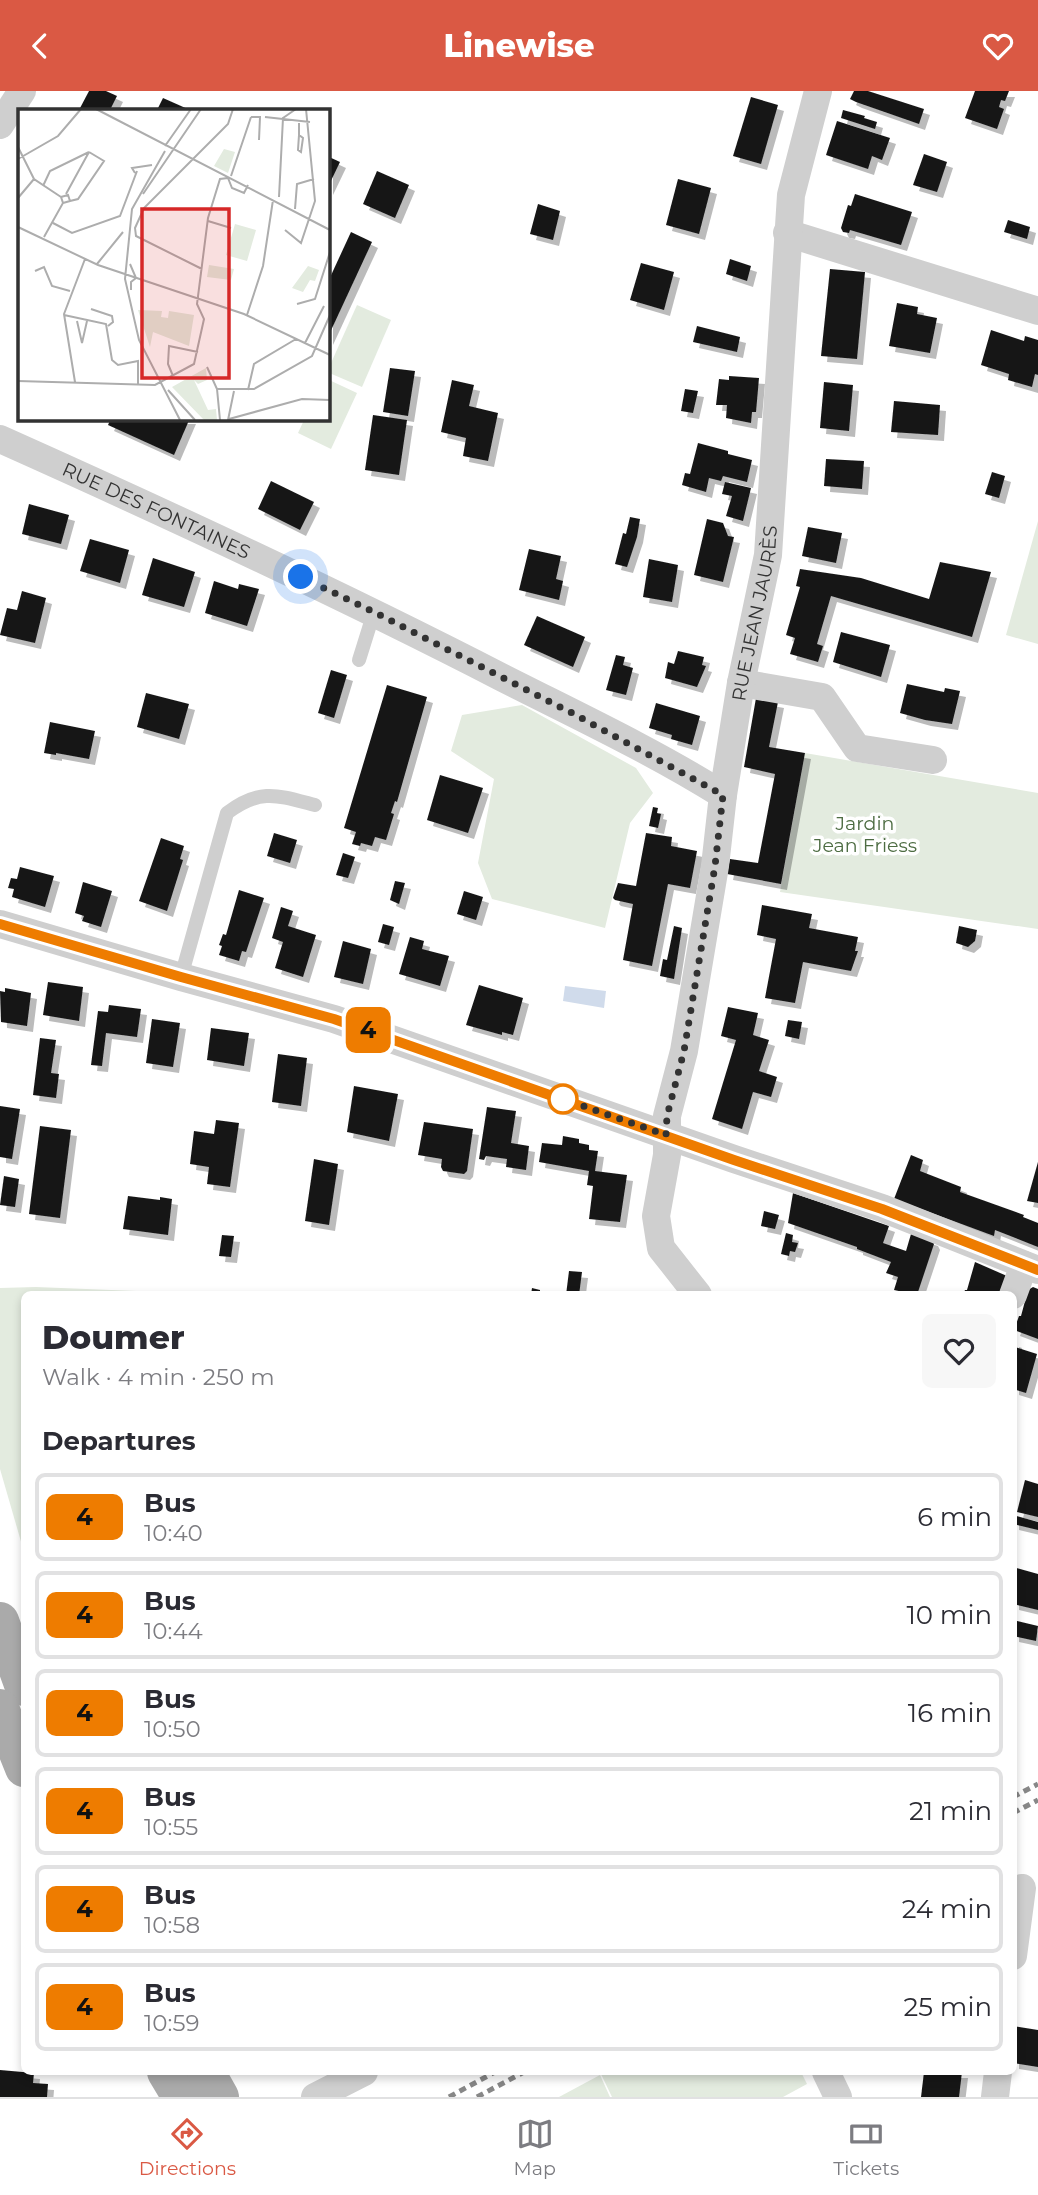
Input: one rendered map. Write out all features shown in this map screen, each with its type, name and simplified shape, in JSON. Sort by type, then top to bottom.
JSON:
[{"type":"main road","points":[[0,1621],[21,1679]]},
{"type":"main road","points":[[0,1708],[21,1760]]},
{"type":"main road","points":[[168,2075],[181,2097]]},
{"type":"main road","points":[[208,2075],[220,2097]]},
{"type":"street","points":[[0,125],[22,91]]},
{"type":"street","name":"RUE JEAN JAURÈS","points":[[695,1291],[661,1248],[656,1216],[667,1155],[667,1116],[684,1051],[715,866],[741,683],[768,555],[791,195],[818,91]]},
{"type":"street","points":[[787,233],[1038,311]]},
{"type":"street","name":"RUE DES FONTAINES","points":[[0,439],[191,524],[374,612],[572,713],[723,795]]},
{"type":"street","points":[[741,683],[822,697],[857,748],[933,760]]},
{"type":"street","points":[[0,924],[334,1019],[882,1209],[1031,1268],[1016,1291]]},
{"type":"street","points":[[1017,1926],[1022,1888]]},
{"type":"street","points":[[315,2097],[358,2075]]},
{"type":"street","points":[[827,2075],[838,2097]]},
{"type":"street","points":[[995,2097],[998,2075]]},
{"type":"lane","points":[[359,660],[374,612]]},
{"type":"lane","points":[[181,977],[227,813],[242,802],[273,794],[315,805]]},
{"type":"green space","points":[[357,305],[391,320],[362,387],[329,373]]},
{"type":"green space","points":[[329,380],[357,393],[331,449],[298,433],[304,420],[329,420]]},
{"type":"green space","points":[[1038,521],[1038,644],[1006,635]]},
{"type":"green space","points":[[522,705],[636,768],[653,793],[630,823],[605,928],[492,899],[478,863],[494,779],[451,751],[462,715]]},
{"type":"green space","name":"Jardin Jean Friess","points":[[805,753],[1038,793],[1038,929],[780,892]]},
{"type":"green space","points":[[0,1288],[136,1291],[21,1291],[21,1542],[0,1469]]},
{"type":"green space","points":[[600,2075],[610,2097],[559,2097]]},
{"type":"green space","points":[[601,2075],[802,2075],[807,2084],[783,2097],[612,2097]]},
{"type":"water","points":[[565,986],[606,991],[604,1008],[563,1001]]},
{"type":"building","points":[[89,91],[106,91],[117,96],[110,109],[80,109]]},
{"type":"building","points":[[854,91],[868,91],[924,109],[919,124],[850,99]]},
{"type":"building","points":[[975,91],[1009,91],[1005,101],[1001,100],[999,107],[1004,109],[997,129],[965,118]]},
{"type":"building","points":[[751,97],[778,105],[761,164],[733,156]]},
{"type":"building","points":[[163,98],[188,109],[158,109]]},
{"type":"building","points":[[843,110],[877,122],[875,129],[841,118]]},
{"type":"building","points":[[837,121],[890,138],[882,160],[872,156],[868,169],[826,155]]},
{"type":"building","points":[[924,154],[947,162],[937,192],[913,185]]},
{"type":"building","points":[[329,157],[340,162],[329,185]]},
{"type":"building","points":[[377,171],[409,185],[395,218],[363,204]]},
{"type":"building","points":[[678,179],[711,188],[699,234],[666,225]]},
{"type":"building","points":[[855,194],[912,212],[901,245],[850,230],[849,233],[843,232],[841,228],[848,205],[851,206]]},
{"type":"building","points":[[538,204],[560,211],[553,240],[530,234]]},
{"type":"building","points":[[1008,220],[1030,227],[1027,239],[1004,232]]},
{"type":"building","points":[[351,232],[372,242],[329,335],[329,280]]},
{"type":"building","points":[[730,259],[751,266],[747,281],[726,274]]},
{"type":"building","points":[[641,263],[674,272],[664,310],[630,300]]},
{"type":"building","points":[[830,269],[865,272],[857,359],[821,356]]},
{"type":"building","points":[[897,303],[918,307],[917,314],[937,318],[930,353],[889,346]]},
{"type":"building","points":[[697,326],[740,337],[737,352],[693,342]]},
{"type":"building","points":[[991,330],[1024,341],[1025,336],[1038,340],[1038,375],[1035,374],[1032,387],[1008,380],[1009,374],[981,365]]},
{"type":"building","points":[[390,368],[415,371],[408,416],[383,412]]},
{"type":"building","points":[[729,376],[759,378],[756,412],[752,412],[751,423],[726,418],[727,405],[716,405],[719,379],[729,380]]},
{"type":"building","points":[[452,380],[474,385],[469,406],[498,413],[488,461],[463,456],[466,438],[441,432]]},
{"type":"building","points":[[824,382],[853,385],[849,431],[820,428]]},
{"type":"building","points":[[685,389],[698,391],[693,413],[681,411]]},
{"type":"building","points":[[894,401],[940,405],[938,435],[891,432]]},
{"type":"building","points":[[373,415],[407,420],[399,475],[365,470]]},
{"type":"building","points":[[110,420],[189,420],[174,455],[108,425]]},
{"type":"building","points":[[698,443],[752,460],[747,482],[723,476],[721,481],[709,478],[706,492],[682,485],[685,473],[690,474]]},
{"type":"building","points":[[826,459],[864,461],[862,489],[824,486]]},
{"type":"building","points":[[992,472],[1005,476],[999,498],[985,494]]},
{"type":"building","points":[[271,481],[314,502],[300,530],[258,509]]},
{"type":"building","points":[[725,482],[751,488],[743,521],[726,516],[732,496],[722,494]]},
{"type":"building","points":[[29,504],[69,515],[61,544],[22,534]]},
{"type":"building","points":[[630,517],[640,519],[627,567],[615,564]]},
{"type":"building","points":[[707,519],[723,523],[728,536],[734,537],[723,582],[694,575]]},
{"type":"building","points":[[808,527],[842,533],[836,563],[802,556]]},
{"type":"building","points":[[90,539],[129,550],[120,583],[80,571]]},
{"type":"building","points":[[529,549],[561,556],[556,579],[563,581],[559,600],[519,590]]},
{"type":"building","points":[[153,558],[195,572],[184,607],[142,595]]},
{"type":"building","points":[[649,559],[678,565],[672,602],[643,597]]},
{"type":"building","points":[[940,562],[991,572],[972,637],[831,596],[817,644],[823,646],[818,662],[790,654],[795,638],[786,635],[800,587],[796,586],[800,569],[861,578],[929,599]]},
{"type":"building","points":[[214,581],[238,589],[239,584],[259,589],[247,626],[205,613]]},
{"type":"building","points":[[22,591],[46,598],[35,643],[0,635],[7,608],[17,610]]},
{"type":"building","points":[[537,616],[585,637],[573,667],[524,645]]},
{"type":"building","points":[[841,632],[890,645],[881,677],[833,662]]},
{"type":"building","points":[[678,651],[704,657],[702,665],[706,666],[697,687],[665,678],[668,662],[674,664]]},
{"type":"building","points":[[616,655],[625,657],[623,665],[633,668],[626,695],[606,690]]},
{"type":"building","points":[[331,670],[347,675],[334,718],[318,713]]},
{"type":"building","points":[[907,684],[944,692],[945,688],[960,691],[952,724],[900,713]]},
{"type":"building","points":[[387,685],[427,697],[397,802],[395,801],[391,813],[394,814],[386,840],[375,837],[372,846],[361,843],[360,846],[352,844],[356,832],[344,828]]},
{"type":"building","points":[[146,693],[189,704],[179,739],[137,727]]},
{"type":"building","points":[[756,698],[778,702],[769,747],[805,753],[781,884],[727,874],[730,859],[758,863],[775,774],[744,767]]},
{"type":"building","points":[[656,703],[700,716],[692,745],[671,739],[672,735],[649,728]]},
{"type":"building","points":[[50,722],[95,731],[89,759],[44,753]]},
{"type":"building","points":[[440,775],[483,788],[468,833],[427,820]]},
{"type":"building","points":[[653,807],[658,808],[657,813],[661,814],[658,828],[649,826]]},
{"type":"building","points":[[274,833],[297,840],[290,863],[267,856]]},
{"type":"building","points":[[646,833],[672,837],[671,846],[697,851],[690,888],[668,884],[652,966],[623,960],[633,904],[613,898],[618,883],[636,886]]},
{"type":"building","points":[[161,838],[184,846],[180,859],[183,860],[167,911],[139,901]]},
{"type":"building","points":[[343,853],[355,857],[348,878],[336,875]]},
{"type":"building","points":[[20,867],[54,876],[45,907],[12,897],[14,889],[8,888],[11,878],[17,879]]},
{"type":"building","points":[[395,881],[405,883],[399,904],[390,900]]},
{"type":"building","points":[[83,882],[112,891],[101,927],[82,921],[84,916],[75,913]]},
{"type":"building","points":[[239,890],[264,898],[246,952],[242,951],[239,961],[219,955],[222,946],[219,945],[223,934],[226,935]]},
{"type":"building","points":[[464,891],[483,897],[476,920],[457,914]]},
{"type":"building","points":[[762,905],[812,914],[809,928],[858,937],[855,951],[858,951],[851,971],[803,962],[795,1003],[765,998],[776,939],[757,935]]},
{"type":"building","points":[[281,907],[293,911],[288,926],[316,935],[303,977],[275,968],[283,942],[272,938]]},
{"type":"building","points":[[383,924],[394,927],[389,945],[378,942]]},
{"type":"building","points":[[674,926],[682,928],[674,979],[660,976],[663,959],[667,960]]},
{"type":"building","points":[[959,926],[977,930],[975,941],[968,947],[956,943]]},
{"type":"building","points":[[410,937],[424,941],[422,949],[449,956],[440,986],[399,974]]},
{"type":"building","points":[[343,941],[371,949],[363,984],[334,977]]},
{"type":"building","points":[[48,982],[83,987],[79,1021],[43,1015]]},
{"type":"building","points":[[479,985],[523,998],[513,1035],[502,1032],[502,1035],[466,1025]]},
{"type":"building","points":[[5,988],[31,993],[27,1026],[1,1022],[0,991],[5,992]]},
{"type":"building","points":[[109,1005],[141,1009],[137,1037],[106,1033],[102,1066],[91,1065],[98,1011],[108,1012]]},
{"type":"building","points":[[728,1007],[758,1013],[753,1035],[769,1040],[759,1071],[777,1077],[771,1097],[753,1092],[742,1129],[712,1119],[736,1040],[721,1036]]},
{"type":"building","points":[[152,1019],[180,1023],[173,1067],[146,1063]]},
{"type":"building","points":[[788,1020],[802,1022],[799,1039],[785,1036]]},
{"type":"building","points":[[211,1028],[249,1033],[244,1066],[207,1060]]},
{"type":"building","points":[[40,1038],[56,1040],[51,1073],[59,1074],[56,1098],[33,1095]]},
{"type":"building","points":[[278,1054],[307,1058],[301,1106],[272,1102]]},
{"type":"building","points":[[354,1086],[398,1094],[389,1141],[347,1132]]},
{"type":"building","points":[[0,1106],[20,1109],[12,1159],[0,1157]]},
{"type":"building","points":[[487,1107],[516,1111],[511,1143],[529,1146],[526,1170],[506,1167],[507,1159],[486,1156],[484,1160],[479,1159]]},
{"type":"building","points":[[216,1120],[239,1123],[230,1187],[207,1184],[209,1167],[190,1164],[194,1131],[214,1134]]},
{"type":"building","points":[[424,1122],[473,1129],[467,1171],[464,1174],[443,1171],[442,1159],[418,1155]]},
{"type":"building","points":[[40,1126],[71,1130],[60,1218],[29,1214]]},
{"type":"building","points":[[563,1136],[579,1139],[579,1143],[589,1145],[589,1150],[598,1151],[595,1171],[627,1175],[620,1222],[589,1219],[593,1186],[587,1185],[589,1171],[539,1162],[542,1143],[562,1145]]},
{"type":"building","points":[[911,1155],[923,1160],[920,1171],[961,1187],[960,1192],[1024,1215],[1023,1217],[1038,1223],[1038,1247],[995,1230],[994,1236],[894,1199]]},
{"type":"building","points":[[314,1159],[338,1164],[329,1225],[305,1221]]},
{"type":"building","points":[[1038,1162],[1038,1203],[1027,1201]]},
{"type":"building","points":[[4,1176],[19,1179],[15,1207],[0,1205]]},
{"type":"building","points":[[793,1193],[889,1226],[883,1243],[906,1251],[911,1234],[932,1240],[934,1244],[918,1291],[899,1291],[894,1290],[898,1277],[886,1273],[891,1262],[788,1223]]},
{"type":"building","points":[[128,1196],[172,1199],[168,1235],[123,1229]]},
{"type":"building","points":[[764,1211],[779,1215],[775,1229],[761,1226]]},
{"type":"building","points":[[786,1233],[793,1235],[792,1242],[798,1243],[795,1252],[790,1251],[789,1256],[781,1254]]},
{"type":"building","points":[[222,1235],[234,1236],[231,1257],[219,1256]]},
{"type":"building","points":[[975,1262],[1007,1276],[1003,1291],[965,1291]]},
{"type":"building","points":[[569,1271],[582,1272],[580,1291],[566,1291]]},
{"type":"building","points":[[1033,1287],[1038,1289],[1038,1339],[1017,1331],[1017,1322],[1028,1290]]},
{"type":"building","points":[[1017,1348],[1037,1354],[1026,1393],[1017,1390]]},
{"type":"building","points":[[1025,1480],[1038,1484],[1038,1517],[1017,1512]]},
{"type":"building","points":[[1017,1516],[1038,1522],[1038,1530],[1017,1525]]},
{"type":"building","points":[[1017,1568],[1038,1574],[1038,1610],[1017,1605]]},
{"type":"building","points":[[1017,1621],[1038,1626],[1036,1641],[1017,1637]]},
{"type":"building","points":[[1017,2027],[1038,2030],[1038,2067],[1017,2064]]},
{"type":"building","points":[[0,2070],[34,2075],[33,2083],[48,2084],[47,2097],[0,2097]]},
{"type":"building","points":[[924,2075],[962,2075],[959,2097],[921,2097]]},
{"type":"railway","points":[[1017,1795],[1038,1784]]},
{"type":"railway","points":[[1017,1811],[1038,1800]]},
{"type":"railway","points":[[449,2097],[489,2075]]},
{"type":"railway","points":[[477,2097],[518,2075]]},
{"type":"bus line","name":"4","points":[[0,924],[334,1019],[734,1160],[882,1209],[1038,1270]]},
{"type":"route","points":[[301,577],[572,713],[723,795],[715,866],[684,1051],[667,1116],[666,1135],[563,1099]]}]
